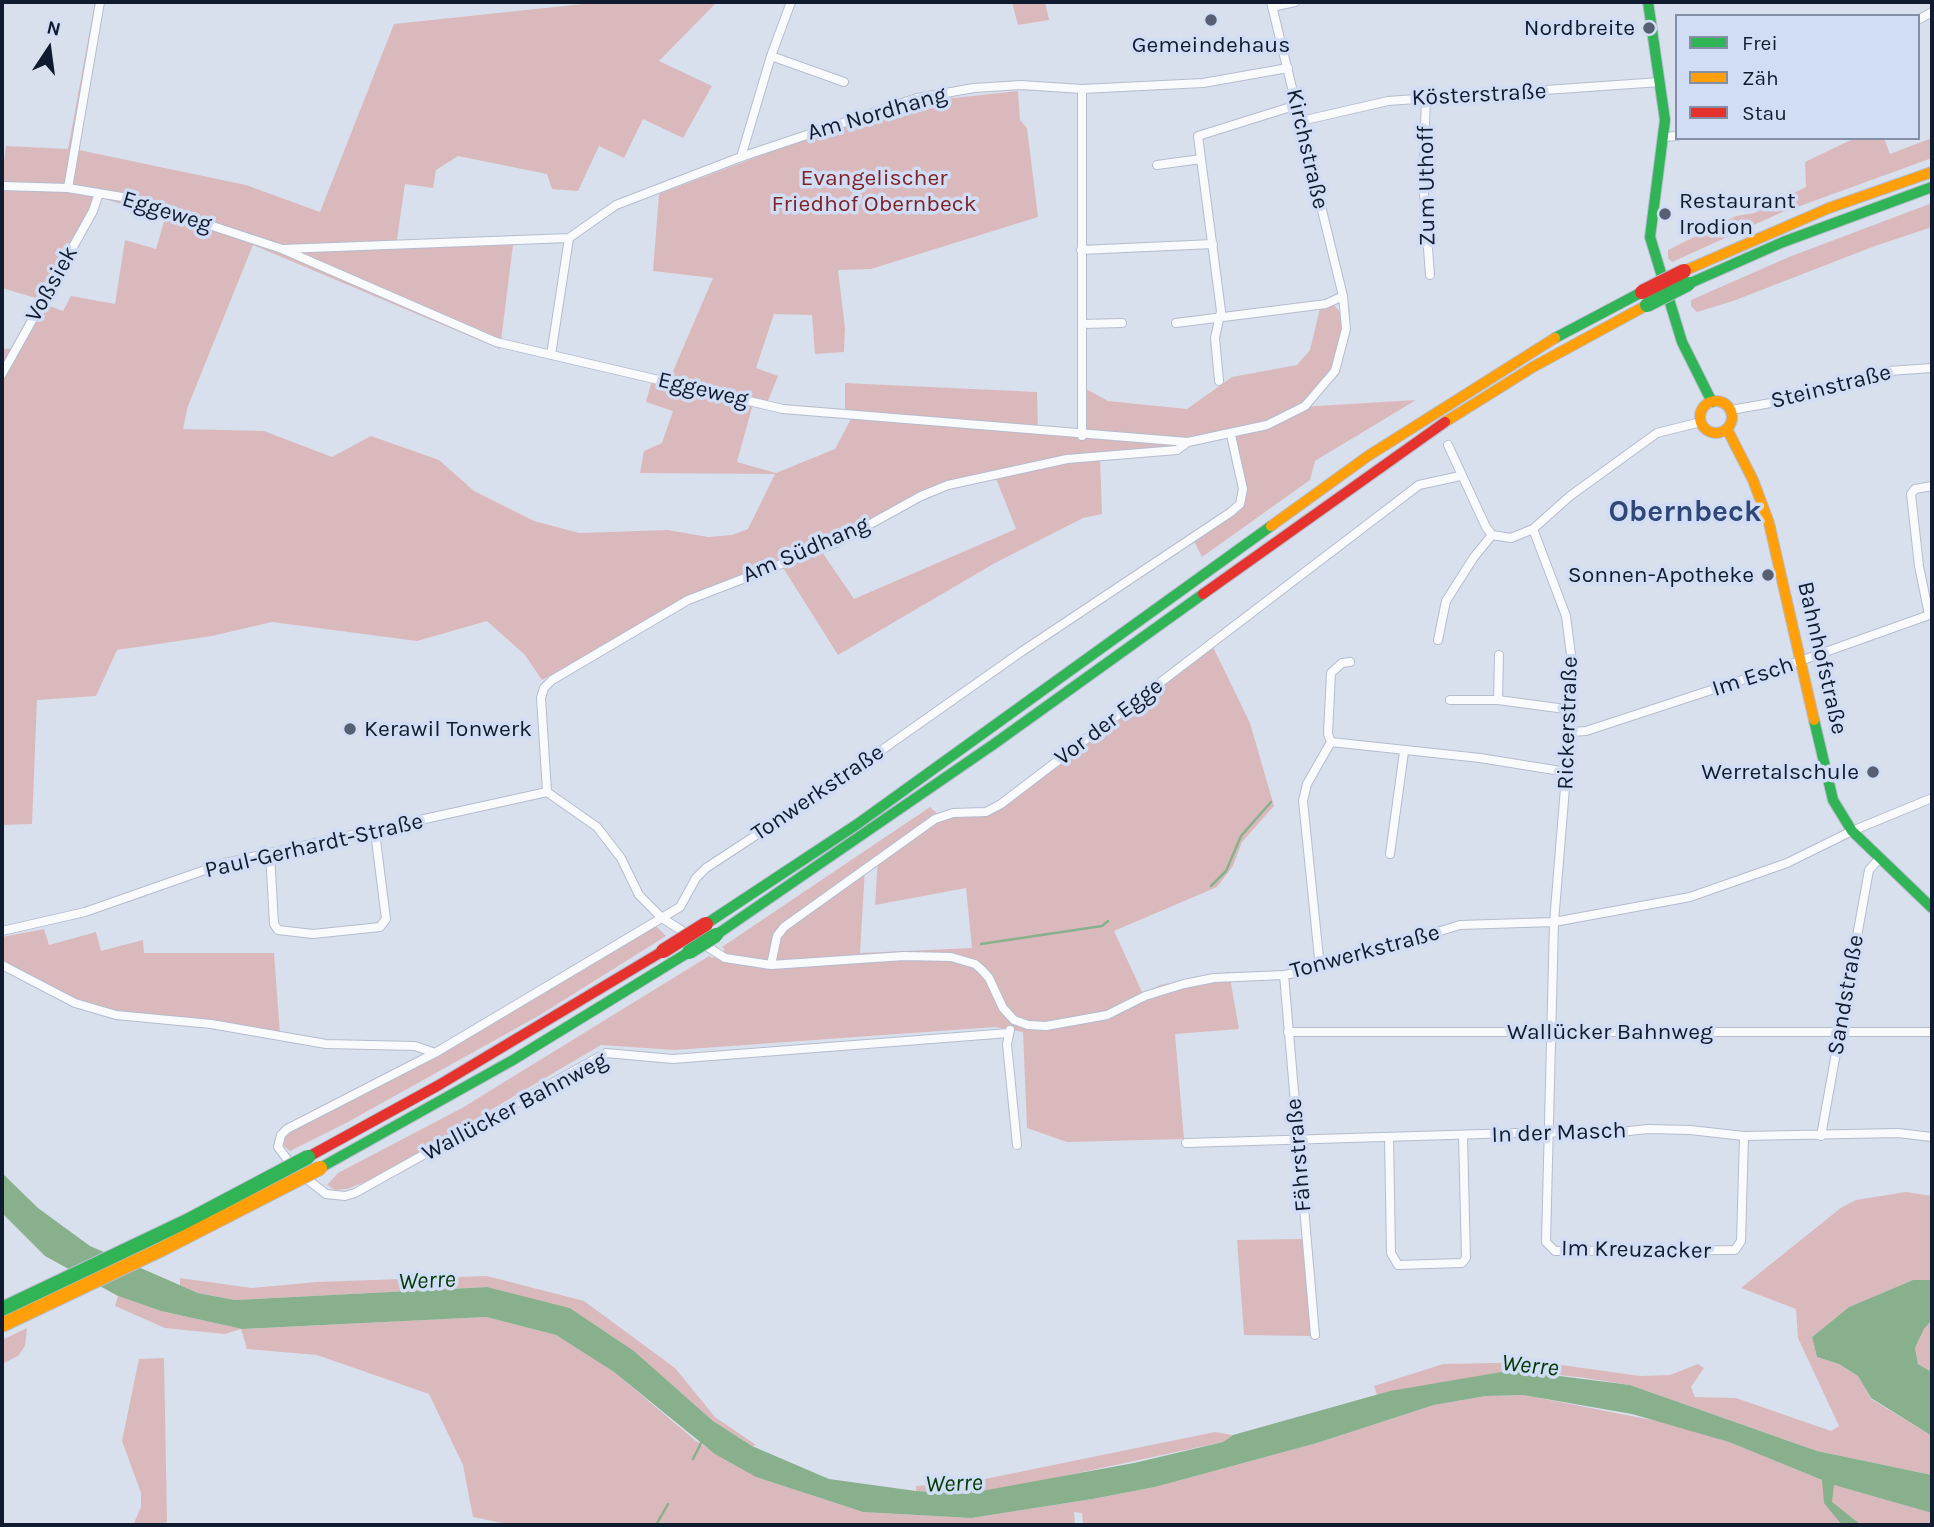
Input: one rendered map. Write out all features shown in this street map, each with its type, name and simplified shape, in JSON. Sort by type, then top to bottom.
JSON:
[{"type":"main road","points":[[1648,2],[1670,136],[1650,237],[1682,342],[1712,402]]},
{"type":"main road","points":[[2,1325],[162,1249],[320,1168],[513,1060],[689,952],[711,930],[1368,456],[1534,350],[1829,208],[1932,172]]},
{"type":"main road","points":[[1686,278],[1932,187]]},
{"type":"main road","points":[[1712,402],[1721,402],[1731,410],[1732,420],[1727,429],[1712,432],[1701,422],[1701,411],[1712,402]]},
{"type":"main road","name":"Bahnhofstraße","points":[[1727,429],[1753,480],[1769,523],[1828,788],[1852,831],[1932,908]]},
{"type":"main road","points":[[2,1309],[189,1220],[308,1157],[451,1079],[663,951],[711,930]]},
{"type":"street","points":[[68,188],[100,2]]},
{"type":"street","points":[[741,157],[771,55],[791,2]]},
{"type":"street","points":[[1272,4],[1295,2]]},
{"type":"street","name":"Kirchstraße","points":[[1272,4],[1343,296]]},
{"type":"street","points":[[771,55],[844,82]]},
{"type":"street","name":"Am Nordhang","points":[[569,238],[616,205],[741,157],[917,98],[1014,86],[1082,89],[1203,83],[1288,68]]},
{"type":"street","name":"Kösterstraße","points":[[1301,121],[1369,104],[1426,97],[1660,82]]},
{"type":"street","points":[[1082,89],[1082,436]]},
{"type":"street","name":"Zum Uthoff","points":[[1426,97],[1423,182],[1430,275]]},
{"type":"street","points":[[1219,381],[1215,338],[1221,311],[1198,135],[1297,105]]},
{"type":"street","points":[[1157,164],[1201,159]]},
{"type":"street","name":"Eggeweg","points":[[2,187],[68,188],[128,198],[282,249],[496,342],[783,409],[974,423],[1082,436],[1188,442],[1231,435],[1267,425],[1306,406],[1335,371],[1346,329],[1343,296]]},
{"type":"street","name":"Voßsiek","points":[[2,374],[93,211],[99,193]]},
{"type":"street","points":[[282,249],[569,238],[551,355]]},
{"type":"street","points":[[1081,250],[1213,244]]},
{"type":"street","points":[[1176,323],[1326,304],[1343,296]]},
{"type":"street","points":[[1082,324],[1122,323]]},
{"type":"street","name":"Steinstraße","points":[[1731,410],[1782,401],[1888,371],[1932,368]]},
{"type":"street","points":[[1492,535],[1520,537],[1534,529],[1570,496],[1644,440],[1672,427],[1701,422]]},
{"type":"street","name":"Tonwerkstraße","points":[[662,918],[680,907],[696,878],[706,867],[825,790],[1021,652],[1231,512],[1240,504],[1243,489],[1231,435]]},
{"type":"street","name":"Am Südhang","points":[[547,792],[541,698],[544,688],[552,680],[688,600],[836,543],[921,496],[948,485],[1067,459],[1177,450],[1188,442]]},
{"type":"street","points":[[1448,446],[1460,476],[1492,535]]},
{"type":"street","name":"Vor der Egge","points":[[771,965],[777,936],[784,927],[935,819],[953,813],[986,812],[1001,804],[1419,485],[1460,476]]},
{"type":"street","points":[[1931,615],[1919,566],[1911,494],[1915,489],[1932,486]]},
{"type":"street","name":"Rickerstraße","points":[[1534,529],[1566,616],[1573,662],[1572,732],[1554,922],[1553,1033],[1545,1239],[1548,1246]]},
{"type":"street","points":[[1438,640],[1446,601],[1474,557],[1492,535]]},
{"type":"street","name":"Im Esch","points":[[1572,732],[1586,731],[1800,662],[1931,615]]},
{"type":"street","points":[[1498,700],[1499,655]]},
{"type":"street","points":[[1331,742],[1328,734],[1331,673],[1342,663],[1350,662]]},
{"type":"street","points":[[1450,700],[1498,700],[1573,710]]},
{"type":"street","points":[[1331,742],[1404,752],[1414,750],[1480,758],[1567,772]]},
{"type":"street","points":[[1320,968],[1303,801],[1307,784],[1331,742]]},
{"type":"street","points":[[1390,854],[1404,752]]},
{"type":"street","points":[[547,792],[597,827],[621,858],[639,895],[662,918],[725,958],[771,965],[904,956],[951,957],[975,964],[989,978],[1003,1008],[1014,1020],[1006,1044],[1017,1145]]},
{"type":"street","name":"Paul-Gerhardt-Straße","points":[[2,931],[85,912],[225,863],[547,792]]},
{"type":"street","name":"Tonwerkstraße","points":[[1014,1020],[1028,1025],[1065,1024],[1107,1015],[1146,996],[1184,984],[1214,978],[1284,975],[1320,968],[1460,925],[1554,922],[1690,897],[1787,863],[1852,831],[1932,798]]},
{"type":"street","points":[[270,853],[274,925],[278,930],[313,934],[380,926],[386,919],[375,832]]},
{"type":"street","name":"Sandstraße","points":[[1821,1136],[1869,870],[1880,859]]},
{"type":"street","name":"Wallücker Bahnweg","points":[[662,918],[435,1053],[287,1129],[279,1142],[281,1156],[317,1190],[345,1196],[606,1053],[673,1059],[1009,1033]]},
{"type":"street","points":[[2,965],[75,1003],[116,1015],[212,1024],[326,1044],[415,1046],[435,1053]]},
{"type":"street","name":"Fährstraße","points":[[1284,975],[1315,1335]]},
{"type":"street","name":"Wallücker Bahnweg","points":[[1288,1032],[1932,1032]]},
{"type":"street","name":"In der Masch","points":[[1186,1143],[1549,1132],[1591,1135],[1648,1129],[1744,1136],[1898,1133],[1932,1137]]},
{"type":"street","points":[[1389,1137],[1391,1253],[1398,1265],[1462,1264],[1466,1258],[1463,1136]]},
{"type":"street","name":"Im Kreuzacker","points":[[1548,1246],[1555,1251],[1735,1250],[1741,1241],[1744,1136]]},
{"type":"green space","name":"Evangelischer Friedhof Obernbeck","points":[[95,2],[104,2],[79,150],[246,185],[320,212],[394,24],[602,2],[717,2],[659,61],[712,86],[683,138],[643,119],[624,158],[599,146],[578,191],[552,189],[547,174],[458,156],[436,170],[433,188],[405,184],[396,246],[513,245],[500,349],[253,245],[188,406],[183,429],[264,431],[332,457],[371,436],[439,460],[474,491],[534,521],[579,533],[668,530],[708,537],[732,535],[748,529],[775,474],[640,473],[644,451],[662,443],[673,411],[646,402],[652,380],[668,383],[713,278],[653,271],[659,194],[849,122],[917,102],[1018,91],[1020,120],[1027,128],[1038,217],[871,269],[838,270],[845,328],[844,352],[815,354],[812,315],[774,314],[756,368],[778,376],[766,406],[753,404],[737,462],[776,473],[835,449],[852,417],[845,416],[845,383],[1037,392],[1038,432],[1086,438],[1086,389],[1108,401],[1187,409],[1232,377],[1297,365],[1310,350],[1320,308],[1333,304],[1341,313],[1343,329],[1333,369],[1300,407],[1416,400],[1315,461],[1310,480],[1202,557],[1193,539],[1242,506],[1246,496],[1229,435],[1177,448],[1066,458],[947,485],[820,549],[854,599],[1016,529],[995,476],[1100,457],[1102,514],[1083,518],[995,563],[838,655],[780,563],[708,589],[542,680],[525,655],[487,621],[417,641],[272,622],[212,636],[117,650],[96,696],[37,700],[32,824],[2,825],[2,349],[20,348],[44,304],[63,311],[71,296],[115,304],[125,240],[156,249],[165,218],[99,197],[46,301],[2,288],[2,177],[6,146],[68,149]]},
{"type":"green space","points":[[1012,2],[1045,2],[1049,20],[1018,25]]},
{"type":"green space","points":[[1932,138],[1932,158],[1778,214],[1672,262],[1668,258],[1668,250],[1736,216],[1754,213],[1806,187],[1805,162],[1851,140],[1885,140],[1890,154]]},
{"type":"green space","points":[[1932,203],[1932,227],[1733,301],[1697,312],[1691,306],[1691,300],[1789,257]]},
{"type":"green space","points":[[1213,647],[1250,723],[1274,806],[1242,842],[1233,866],[1217,887],[1114,931],[1143,994],[1160,985],[1229,972],[1239,1029],[1175,1034],[1184,1139],[1067,1142],[1027,1128],[1023,1032],[995,1027],[675,1050],[601,1045],[377,1177],[347,1189],[335,1190],[327,1185],[338,1173],[462,1108],[709,956],[712,958],[725,950],[722,947],[930,807],[942,818],[986,814]],"holes":[[[878,858],[875,905],[966,888],[972,948],[860,953],[865,868]]]},
{"type":"green space","points":[[656,926],[666,936],[540,1015],[348,1122],[290,1151],[284,1146],[285,1136],[290,1131]]},
{"type":"green space","points":[[44,929],[49,945],[96,932],[101,951],[143,940],[144,953],[274,953],[280,1034],[116,1011],[80,1001],[2,963],[2,937]]},
{"type":"green space","points":[[1906,1192],[1932,1196],[1932,1280],[1913,1280],[1849,1307],[1812,1337],[1817,1357],[1839,1364],[1858,1376],[1871,1399],[1932,1436],[1932,1475],[1817,1451],[1630,1385],[1578,1377],[1513,1370],[1377,1395],[1374,1386],[1443,1364],[1540,1362],[1640,1376],[1670,1375],[1698,1364],[1704,1368],[1691,1387],[1695,1397],[1736,1398],[1831,1431],[1839,1426],[1798,1338],[1796,1309],[1741,1288],[1842,1207],[1856,1200]]},
{"type":"green space","points":[[1302,1239],[1311,1336],[1244,1335],[1237,1240]]},
{"type":"green space","points":[[487,1276],[584,1301],[675,1368],[715,1417],[756,1445],[752,1446],[713,1421],[634,1351],[570,1308],[487,1287],[235,1300],[198,1293],[180,1285],[180,1278],[252,1288],[316,1282]]},
{"type":"green space","points":[[118,1296],[161,1311],[242,1329],[486,1317],[556,1335],[614,1372],[696,1441],[756,1477],[863,1512],[971,1518],[1092,1499],[1155,1487],[1317,1443],[1434,1405],[1486,1396],[1524,1395],[1672,1424],[1729,1442],[1834,1485],[1932,1513],[1932,1525],[1083,1525],[1082,1513],[1074,1512],[1075,1525],[512,1525],[473,1517],[463,1465],[429,1394],[317,1355],[247,1349],[241,1329],[225,1334],[165,1328],[115,1306]]},
{"type":"green space","points":[[1932,1320],[1932,1372],[1918,1364],[1915,1348],[1924,1329]]},
{"type":"green space","points":[[27,1328],[25,1346],[18,1356],[2,1364],[2,1340]]},
{"type":"green space","points":[[164,1358],[167,1521],[165,1525],[133,1525],[141,1507],[141,1493],[122,1441],[139,1359]]},
{"type":"green space","points":[[1215,1432],[1233,1435],[1223,1442],[1036,1482],[965,1494],[916,1491],[916,1486],[970,1482]]},
{"type":"shaded area","points":[[2,1173],[38,1208],[90,1246],[198,1293],[235,1300],[487,1287],[570,1308],[634,1351],[713,1421],[752,1446],[829,1479],[916,1491],[965,1494],[1134,1463],[1223,1442],[1233,1435],[1390,1391],[1513,1370],[1630,1385],[1817,1451],[1932,1475],[1932,1513],[1834,1485],[1832,1502],[1861,1525],[1842,1525],[1824,1503],[1822,1480],[1729,1442],[1632,1414],[1523,1395],[1486,1396],[1434,1405],[1317,1443],[1155,1487],[1092,1499],[971,1518],[863,1512],[756,1477],[715,1454],[614,1372],[556,1335],[486,1317],[242,1329],[161,1311],[118,1296],[45,1256],[2,1213]]},
{"type":"shaded area","points":[[1913,1280],[1932,1280],[1932,1320],[1924,1329],[1915,1348],[1918,1364],[1932,1372],[1932,1436],[1871,1398],[1858,1376],[1839,1364],[1817,1357],[1812,1337],[1849,1307]]},
{"type":"waterway","points":[[1211,886],[1226,871],[1241,836],[1271,802]]},
{"type":"waterway","points":[[981,944],[1102,926],[1108,921]]},
{"type":"waterway","points":[[693,1459],[701,1443]]},
{"type":"waterway","points":[[656,1525],[668,1504]]},
{"type":"traffic: fast","points":[[1648,2],[1665,120],[1650,237],[1682,342],[1712,402]]},
{"type":"traffic: fast","points":[[1688,284],[1783,242],[1932,187]]},
{"type":"traffic: fast","points":[[1647,305],[1688,284]]},
{"type":"traffic: fast","points":[[1555,338],[1642,292]]},
{"type":"traffic: fast","points":[[706,924],[856,825],[1271,526]]},
{"type":"traffic: fast","points":[[716,935],[994,744],[1203,594]]},
{"type":"traffic: fast","points":[[1814,720],[1833,800],[1852,831],[1932,908]]},
{"type":"traffic: fast","points":[[689,952],[716,935]]},
{"type":"traffic: fast","points":[[320,1168],[513,1060],[689,952]]},
{"type":"traffic: fast","points":[[2,1309],[189,1220],[308,1157]]},
{"type":"traffic: slow","points":[[1684,271],[1829,208],[1932,172]]},
{"type":"traffic: slow","points":[[1445,422],[1533,367],[1647,305]]},
{"type":"traffic: slow","points":[[1271,526],[1368,456],[1555,338]]},
{"type":"traffic: slow","points":[[1716,401],[1727,406],[1732,417],[1727,428],[1716,433],[1705,428],[1700,417],[1705,406],[1716,401]]},
{"type":"traffic: slow","points":[[1727,429],[1753,480],[1769,523],[1814,720]]},
{"type":"traffic: slow","points":[[2,1325],[162,1249],[320,1168]]},
{"type":"traffic: jam","points":[[1642,292],[1684,271]]},
{"type":"traffic: jam","points":[[1203,594],[1445,422]]},
{"type":"traffic: jam","points":[[663,951],[706,924]]},
{"type":"traffic: jam","points":[[308,1157],[439,1085],[663,951]]},
{"type":"place","name":"Gemeindehaus","points":[[1211,20]]},
{"type":"place","name":"Nordbreite","points":[[1649,28]]},
{"type":"place","name":"Restaurant Irodion","points":[[1665,214]]},
{"type":"place","name":"Sonnen-Apotheke","points":[[1768,575]]},
{"type":"place","name":"Kerawil Tonwerk","points":[[350,729]]},
{"type":"place","name":"Werretalschule","points":[[1873,772]]},
{"type":"district","name":"Obernbeck","points":[[1685,512]]},
{"type":"water label","name":"Werre","points":[[427,1281]]},
{"type":"water label","name":"Werre","points":[[1530,1366]]},
{"type":"water label","name":"Werre","points":[[954,1484]]}]
